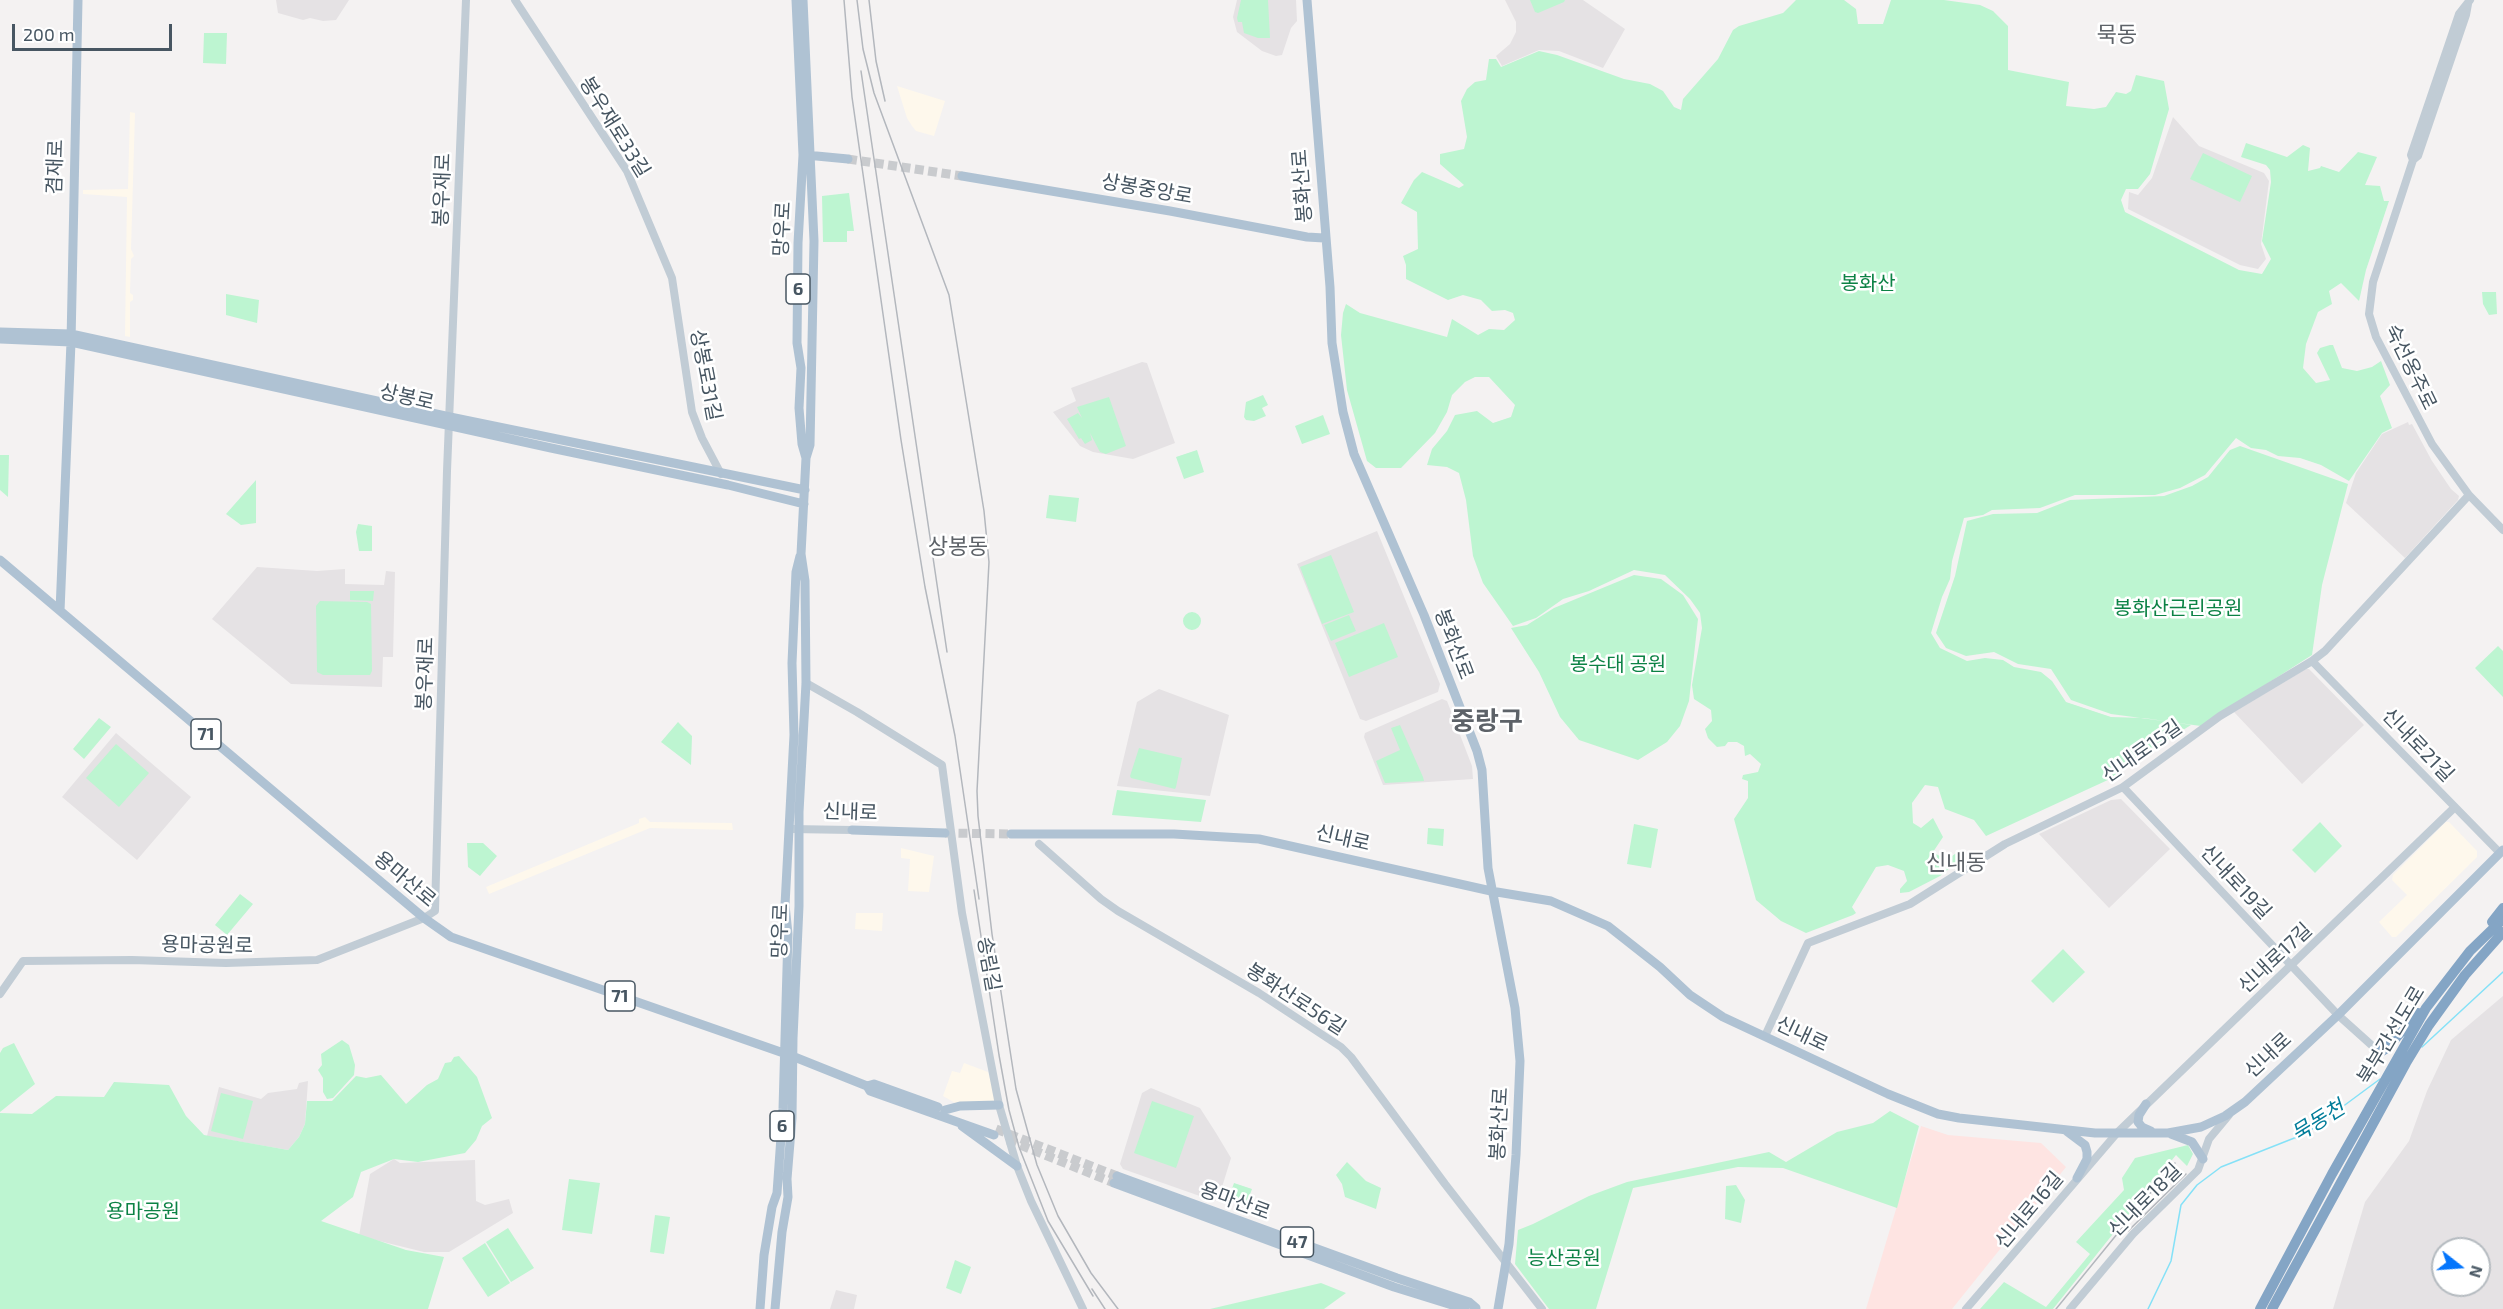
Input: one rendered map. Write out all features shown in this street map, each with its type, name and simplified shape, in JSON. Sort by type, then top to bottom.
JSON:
[{"type":"highway","points":[[2470,951],[2503,908]]},
{"type":"highway","name":"북부간선도로","points":[[2260,1309],[2362,1120],[2426,1008],[2470,951],[2503,919]]},
{"type":"highway","name":"북부간선도로","points":[[2272,1309],[2429,1025],[2465,975],[2503,932]]},
{"type":"highway","points":[[2465,975],[2503,941]]},
{"type":"highway","points":[[2377,1050],[2381,1052],[2386,1050],[2416,1014],[2426,1008]]},
{"type":"main road","name":"겸재로","points":[[60,611],[71,338],[78,0]]},
{"type":"main road","name":"망우로","points":[[760,1309],[764,1255],[774,1198],[777,1193],[799,906],[792,679],[796,572],[801,554],[806,458],[810,445],[814,241],[796,0]]},
{"type":"main road","name":"망우로","points":[[803,0],[807,155],[797,298],[797,343],[801,368],[799,408],[802,444],[806,458]]},
{"type":"main road","name":"봉화산로","points":[[1307,0],[1324,238],[1330,287],[1332,344],[1343,412],[1354,454],[1424,615],[1478,751],[1482,770],[1491,891],[1515,1008],[1520,1061],[1516,1155],[1507,1263],[1498,1309]]},
{"type":"main road","points":[[807,155],[848,159]]},
{"type":"main road","name":"상봉중앙로","points":[[962,176],[1307,237],[1324,238]]},
{"type":"main road","name":"상봉로","points":[[0,332],[12,336]]},
{"type":"main road","name":"상봉로","points":[[0,339],[12,336],[71,338],[449,421],[804,504]]},
{"type":"main road","name":"상봉로","points":[[449,421],[805,490]]},
{"type":"main road","points":[[721,474],[728,485]]},
{"type":"main road","name":"망우로","points":[[775,1309],[782,1232],[787,1205],[792,1108],[788,1055],[788,934],[785,905],[795,829],[806,683],[806,581],[801,554]]},
{"type":"main road","name":"용마산로","points":[[0,560],[424,918],[451,937],[788,1055],[867,1086],[870,1090],[995,1132]]},
{"type":"main road","name":"신내로","points":[[852,830],[945,833]]},
{"type":"main road","name":"신내로","points":[[1011,834],[1174,834],[1258,839],[1491,891],[1551,901],[1608,926],[1690,994],[1723,1017],[1888,1094],[1938,1114],[2063,1129],[2156,1133],[2168,1133],[2207,1125],[2235,1109],[2338,1015],[2501,852]]},
{"type":"main road","points":[[2146,1104],[2140,1113],[2138,1122],[2144,1128],[2156,1133]]},
{"type":"main road","points":[[999,1105],[960,1106],[947,1114],[1017,1166]]},
{"type":"main road","points":[[2063,1129],[2084,1144],[2087,1152],[2087,1159],[2077,1179]]},
{"type":"main road","points":[[2168,1133],[2190,1142],[2203,1159]]},
{"type":"main road","name":"용마산로","points":[[1465,1309],[1394,1287],[1115,1180],[1469,1302],[1477,1309]]},
{"type":"main road","points":[[774,1198],[787,1205]]},
{"type":"main road","name":"용마산로","points":[[1471,1309],[1477,1309]]},
{"type":"street","name":"봉우재로","points":[[424,918],[435,909],[449,421],[466,0]]},
{"type":"street","name":"봉우재로33길","points":[[515,0],[627,171],[672,278]]},
{"type":"street","name":"숙선옹주로","points":[[2469,1],[2436,106],[2418,156],[2413,160],[2373,282],[2369,314],[2376,337],[2412,410],[2432,444],[2469,495],[2503,530]]},
{"type":"street","name":"상봉로31길","points":[[672,278],[692,412],[702,438],[721,474]]},
{"type":"street","name":"신내로15길","points":[[1765,1036],[1808,943],[1910,904],[2006,844],[2123,787],[2220,716],[2312,661],[2325,651],[2469,495]]},
{"type":"street","name":"신내로21길","points":[[2312,661],[2501,852]]},
{"type":"street","name":"송림길","points":[[806,683],[942,765],[962,913],[990,1068],[999,1105],[1017,1166],[1083,1309]]},
{"type":"street","name":"신내로19길","points":[[2123,787],[2338,1015],[2377,1050]]},
{"type":"street","name":"신내로17길","points":[[2117,1132],[2455,807]]},
{"type":"street","name":"신내로","points":[[795,829],[852,830]]},
{"type":"street","name":"봉화산로56길","points":[[1040,844],[1096,895],[1118,911],[1259,993],[1341,1047],[1351,1057],[1542,1309]]},
{"type":"street","name":"용마공원로","points":[[0,994],[23,961],[132,960],[226,963],[317,960],[424,918]]},
{"type":"street","name":"신내로18길","points":[[2070,1309],[2133,1233],[2198,1170],[2209,1139],[2235,1109]]},
{"type":"street","name":"신내로16길","points":[[1966,1309],[2117,1132]]},
{"type":"shaded area","points":[[276,0],[349,0],[336,20],[323,21],[310,18],[303,20],[278,13]]},
{"type":"shaded area","points":[[1237,0],[1296,0],[1297,21],[1291,28],[1282,55],[1276,56],[1262,51],[1237,32],[1233,17]]},
{"type":"shaded area","points":[[1505,0],[1583,0],[1625,29],[1603,68],[1559,51],[1539,50],[1502,66],[1496,56],[1510,44],[1516,32],[1516,22]]},
{"type":"shaded area","points":[[897,86],[945,101],[934,136],[916,131],[912,126],[907,118]]},
{"type":"shaded area","points":[[130,112],[135,113],[131,249],[134,256],[131,259],[130,293],[133,295],[133,300],[130,302],[130,337],[125,336],[127,197],[83,194],[83,190],[128,189]]},
{"type":"shaded area","points":[[2173,117],[2199,146],[2264,173],[2269,181],[2261,244],[2266,259],[2258,269],[2240,265],[2128,209],[2129,192],[2138,195],[2152,178]]},
{"type":"shaded area","points":[[1142,362],[1147,363],[1175,443],[1133,459],[1093,452],[1080,446],[1053,412],[1076,401],[1071,388]]},
{"type":"shaded area","points":[[2408,422],[2409,425],[2412,424],[2432,461],[2451,489],[2459,496],[2458,500],[2405,558],[2346,503],[2356,473],[2382,434]]},
{"type":"shaded area","points":[[1377,531],[1440,684],[1438,692],[1366,721],[1360,719],[1297,564]]},
{"type":"shaded area","points":[[257,567],[317,571],[345,569],[345,584],[384,585],[386,571],[395,572],[393,657],[383,657],[382,687],[291,684],[212,619]]},
{"type":"shaded area","points":[[2309,669],[2364,725],[2302,784],[2234,712]]},
{"type":"shaded area","points":[[1159,689],[1229,715],[1210,796],[1117,786],[1137,702]]},
{"type":"shaded area","points":[[1442,699],[1447,701],[1472,766],[1473,779],[1383,785],[1364,737],[1365,733]]},
{"type":"shaded area","points":[[116,733],[191,797],[137,860],[62,797]]},
{"type":"shaded area","points":[[2121,799],[2170,849],[2109,908],[2039,834],[2111,800]]},
{"type":"shaded area","points":[[645,817],[650,822],[732,823],[733,830],[650,828],[489,894],[486,887],[639,823],[639,819]]},
{"type":"shaded area","points":[[2446,822],[2449,822],[2477,851],[2477,857],[2396,937],[2392,937],[2379,922],[2407,895],[2392,880],[2393,875]]},
{"type":"shaded area","points":[[901,848],[934,856],[929,892],[908,891],[910,859],[901,858]]},
{"type":"shaded area","points":[[381,850],[394,860],[384,872],[372,861]]},
{"type":"shaded area","points":[[856,913],[883,913],[882,931],[855,929]]},
{"type":"shaded area","points":[[2503,996],[2503,1309],[2333,1309],[2365,1202],[2409,1141],[2427,1091],[2451,1040]]},
{"type":"shaded area","points":[[964,1063],[988,1072],[997,1103],[957,1104],[943,1096],[952,1071],[960,1073]]},
{"type":"shaded area","points":[[308,1081],[305,1124],[299,1137],[288,1150],[207,1136],[219,1087],[261,1099],[268,1093],[297,1089],[299,1083]]},
{"type":"shaded area","points":[[1151,1088],[1200,1108],[1231,1158],[1218,1200],[1214,1201],[1123,1169],[1120,1164],[1142,1093]]},
{"type":"shaded area","points":[[1921,1126],[1948,1135],[2041,1143],[2066,1167],[1952,1309],[1866,1309]]},
{"type":"shaded area","points":[[394,1159],[400,1163],[475,1160],[476,1201],[485,1205],[509,1199],[513,1213],[449,1252],[424,1252],[359,1236],[370,1174]]},
{"type":"shaded area","points":[[836,1290],[857,1295],[854,1309],[830,1309]]},
{"type":"green space","points":[[1241,0],[1268,0],[1270,38],[1258,38],[1244,33],[1242,22],[1238,22],[1237,18]]},
{"type":"green space","points":[[1530,0],[1565,0],[1538,13],[1535,12]]},
{"type":"green space","name":"봉화산","points":[[1796,0],[1844,0],[1856,9],[1858,24],[1883,24],[1891,0],[1944,0],[1980,5],[1993,11],[2008,26],[2008,70],[2069,82],[2066,106],[2094,109],[2106,107],[2116,92],[2126,94],[2131,91],[2136,75],[2164,81],[2169,109],[2150,174],[2138,189],[2126,189],[2121,200],[2125,212],[2239,270],[2262,274],[2271,259],[2262,241],[2271,182],[2270,170],[2266,165],[2241,157],[2246,143],[2287,157],[2303,145],[2310,148],[2308,171],[2321,166],[2339,172],[2358,152],[2377,157],[2365,185],[2380,186],[2384,201],[2389,201],[2366,270],[2359,301],[2341,283],[2329,291],[2332,304],[2318,312],[2306,344],[2303,368],[2316,383],[2330,380],[2317,353],[2320,348],[2330,345],[2333,345],[2342,368],[2357,371],[2372,367],[2381,361],[2390,385],[2380,396],[2392,428],[2382,433],[2349,481],[2321,465],[2300,458],[2278,456],[2266,450],[2251,448],[2236,438],[2205,475],[2180,488],[2155,495],[2075,495],[2040,508],[1992,510],[1983,515],[1964,518],[1952,561],[1950,579],[1931,633],[1940,648],[1967,661],[1985,658],[2003,660],[2014,667],[2041,672],[2052,681],[2066,702],[2111,717],[2144,718],[2191,725],[2138,758],[2110,779],[1986,836],[1974,820],[1945,809],[1938,787],[1925,785],[1912,803],[1913,823],[1921,828],[1933,818],[1943,837],[1933,852],[1946,860],[1958,852],[1965,856],[1940,876],[1909,892],[1900,893],[1900,889],[1907,881],[1904,871],[1888,865],[1876,867],[1852,907],[1856,913],[1806,933],[1781,921],[1756,900],[1734,819],[1748,798],[1748,781],[1742,779],[1743,775],[1758,772],[1761,764],[1750,754],[1745,756],[1744,746],[1737,742],[1728,742],[1725,746],[1717,747],[1708,738],[1705,729],[1712,721],[1711,710],[1694,699],[1692,685],[1702,628],[1700,613],[1690,599],[1665,575],[1634,570],[1589,591],[1563,599],[1536,618],[1513,626],[1483,583],[1473,556],[1466,500],[1459,473],[1447,467],[1427,465],[1432,449],[1447,431],[1455,415],[1477,411],[1493,423],[1511,417],[1515,405],[1489,377],[1475,377],[1465,382],[1452,395],[1447,412],[1435,433],[1401,468],[1376,468],[1367,461],[1347,390],[1341,335],[1346,304],[1360,313],[1447,337],[1452,319],[1478,335],[1489,329],[1504,330],[1515,320],[1513,313],[1505,310],[1492,311],[1481,300],[1463,295],[1448,300],[1406,279],[1406,265],[1403,256],[1418,249],[1417,212],[1401,203],[1414,180],[1422,172],[1459,188],[1464,185],[1440,164],[1440,154],[1464,149],[1467,137],[1461,101],[1467,89],[1475,82],[1486,80],[1489,59],[1496,59],[1501,67],[1539,51],[1557,55],[1624,79],[1650,84],[1663,91],[1674,107],[1681,110],[1683,99],[1718,59],[1733,30],[1739,26],[1783,13]]},
{"type":"green space","points":[[204,33],[227,33],[226,64],[203,63]]},
{"type":"green space","points":[[2203,153],[2252,176],[2240,202],[2190,179]]},
{"type":"green space","points":[[849,193],[854,231],[847,231],[847,242],[823,242],[822,196]]},
{"type":"green space","points":[[2482,292],[2496,292],[2497,314],[2489,315],[2483,304]]},
{"type":"green space","points":[[226,294],[259,300],[257,323],[226,315]]},
{"type":"green space","points":[[1263,395],[1268,405],[1262,408],[1266,416],[1254,421],[1246,420],[1244,417],[1246,402]]},
{"type":"green space","points":[[1109,397],[1126,446],[1106,454],[1100,452],[1090,433],[1092,440],[1085,444],[1081,438],[1079,439],[1067,419],[1078,413],[1082,418],[1077,407]]},
{"type":"green space","points":[[1323,415],[1330,434],[1302,444],[1295,426]]},
{"type":"green space","name":"봉화산근린공원","points":[[2240,446],[2348,484],[2322,585],[2312,655],[2201,726],[2111,714],[2071,700],[2051,669],[2018,664],[1994,652],[1966,656],[1946,648],[1936,633],[1955,576],[1967,521],[1993,514],[2037,513],[2070,500],[2164,496],[2192,486],[2208,477],[2230,450]]},
{"type":"green space","points":[[1197,450],[1204,472],[1184,479],[1176,457]]},
{"type":"green space","points":[[0,455],[9,455],[8,497],[0,490]]},
{"type":"green space","points":[[256,480],[256,523],[241,525],[226,514]]},
{"type":"green space","points":[[1049,495],[1079,498],[1076,522],[1046,518]]},
{"type":"green space","points":[[358,524],[372,526],[372,551],[359,551],[356,532]]},
{"type":"green space","points":[[1331,555],[1354,612],[1322,624],[1300,567]]},
{"type":"green space","name":"봉수대 공원","points":[[1634,575],[1661,579],[1683,595],[1698,619],[1689,701],[1680,726],[1667,742],[1638,760],[1579,740],[1560,717],[1539,672],[1511,628],[1527,625],[1554,608]]},
{"type":"green space","points":[[350,591],[374,591],[373,601],[350,600]]},
{"type":"green space","points":[[320,601],[371,604],[372,671],[370,675],[323,675],[317,672],[316,606]]},
{"type":"green space","points":[[1192,612],[1198,615],[1201,621],[1198,627],[1192,630],[1186,627],[1183,621],[1186,615]]},
{"type":"green space","points":[[1349,615],[1356,631],[1331,641],[1324,625]]},
{"type":"green space","points":[[1384,623],[1398,657],[1349,677],[1335,643]]},
{"type":"green space","points":[[2498,646],[2503,651],[2503,697],[2475,668]]},
{"type":"green space","points":[[99,718],[111,727],[84,759],[73,749]]},
{"type":"green space","points":[[678,722],[692,736],[691,765],[661,742]]},
{"type":"green space","points":[[1400,725],[1424,781],[1385,783],[1376,761],[1400,750],[1391,728]]},
{"type":"green space","points":[[116,744],[149,773],[119,807],[86,778]]},
{"type":"green space","points":[[1139,748],[1182,758],[1175,789],[1131,778]]},
{"type":"green space","points":[[1117,790],[1206,800],[1201,822],[1112,815]]},
{"type":"green space","points":[[2320,822],[2342,846],[2315,873],[2292,850]]},
{"type":"green space","points":[[1634,824],[1658,829],[1651,868],[1627,864]]},
{"type":"green space","points":[[1428,828],[1444,829],[1443,846],[1427,844]]},
{"type":"green space","points":[[467,843],[483,843],[497,856],[480,876],[468,867]]},
{"type":"green space","points":[[240,894],[253,904],[227,935],[215,925]]},
{"type":"green space","points":[[2063,949],[2085,972],[2053,1003],[2031,981]]},
{"type":"green space","points":[[342,1040],[349,1045],[355,1065],[354,1075],[333,1098],[327,1099],[323,1092],[323,1078],[318,1070],[322,1065],[321,1054]]},
{"type":"green space","points":[[14,1043],[35,1084],[0,1112],[0,1053],[3,1048]]},
{"type":"green space","name":"용마공원","points":[[459,1056],[477,1077],[492,1118],[482,1126],[476,1140],[465,1153],[418,1162],[394,1159],[361,1172],[353,1197],[321,1221],[406,1250],[444,1257],[428,1309],[0,1309],[0,1113],[32,1114],[56,1096],[104,1097],[114,1082],[169,1085],[186,1116],[204,1135],[288,1150],[299,1137],[305,1124],[307,1101],[332,1101],[356,1076],[366,1078],[381,1075],[406,1104],[427,1085],[438,1079],[445,1063]]},
{"type":"green space","points":[[221,1093],[253,1101],[243,1139],[211,1131]]},
{"type":"green space","points":[[1152,1101],[1194,1116],[1176,1168],[1134,1153]]},
{"type":"green space","name":"능산공원","points":[[1890,1111],[1919,1126],[1897,1208],[1783,1168],[1738,1167],[1633,1188],[1596,1309],[1549,1309],[1515,1264],[1518,1230],[1589,1196],[1627,1182],[1769,1152],[1786,1162],[1837,1132],[1873,1123]]},
{"type":"green space","points":[[2188,1145],[2193,1154],[2187,1166],[2176,1155],[2053,1309],[1980,1309],[2004,1282],[2046,1307],[2090,1254],[2076,1242],[2124,1190],[2122,1178],[2135,1158]]},
{"type":"green space","points":[[1347,1162],[1366,1181],[1381,1188],[1376,1209],[1345,1197],[1342,1184],[1336,1175]]},
{"type":"green space","points":[[569,1179],[600,1183],[592,1234],[562,1230]]},
{"type":"green space","points":[[1234,1183],[1252,1189],[1247,1203],[1229,1197]]},
{"type":"green space","points":[[1736,1185],[1745,1200],[1741,1223],[1725,1219],[1726,1186]]},
{"type":"green space","points":[[655,1215],[670,1217],[664,1254],[650,1252]]},
{"type":"green space","points":[[508,1228],[534,1268],[511,1282],[486,1242]]},
{"type":"green space","points":[[485,1243],[510,1283],[488,1297],[462,1258]]},
{"type":"green space","points":[[955,1260],[971,1267],[961,1294],[946,1288]]},
{"type":"green space","points":[[1321,1283],[1346,1293],[1324,1309],[1210,1309]]},
{"type":"waterway","name":"묵동천","points":[[2422,1047],[2503,972]]},
{"type":"waterway","name":"묵동천","points":[[2148,1309],[2171,1261],[2181,1205],[2197,1185],[2221,1167],[2307,1133],[2380,1079]]},
{"type":"tunnel","points":[[848,159],[962,176]]},
{"type":"tunnel","points":[[945,833],[1011,834]]},
{"type":"tunnel","points":[[996,1129],[1117,1176]]},
{"type":"tunnel","points":[[1008,1140],[1114,1183]]},
{"type":"railway","points":[[844,0],[852,97],[901,440],[925,587],[955,736],[979,899]]},
{"type":"railway","points":[[857,0],[863,49],[874,93],[949,295],[984,511],[989,562],[977,791],[978,816],[992,934],[1016,1089],[1037,1165],[1058,1216],[1091,1273],[1118,1309]]},
{"type":"railway","points":[[869,0],[876,61],[885,101]]},
{"type":"railway","points":[[861,71],[947,652]]},
{"type":"railway","points":[[974,890],[999,1055],[1009,1110],[1019,1147],[1048,1221],[1093,1296]]},
{"type":"railway","points":[[2056,1309],[2175,1163]]},
{"type":"railway","points":[[2128,1231],[2186,1174]]},
{"type":"railway","points":[[1092,1289],[1105,1309]]},
{"type":"district","name":"묵동","points":[[2117,35]]},
{"type":"district","name":"상봉동","points":[[958,547]]},
{"type":"district","name":"중랑구","points":[[1487,721]]},
{"type":"district","name":"신내동","points":[[1956,863]]}]
